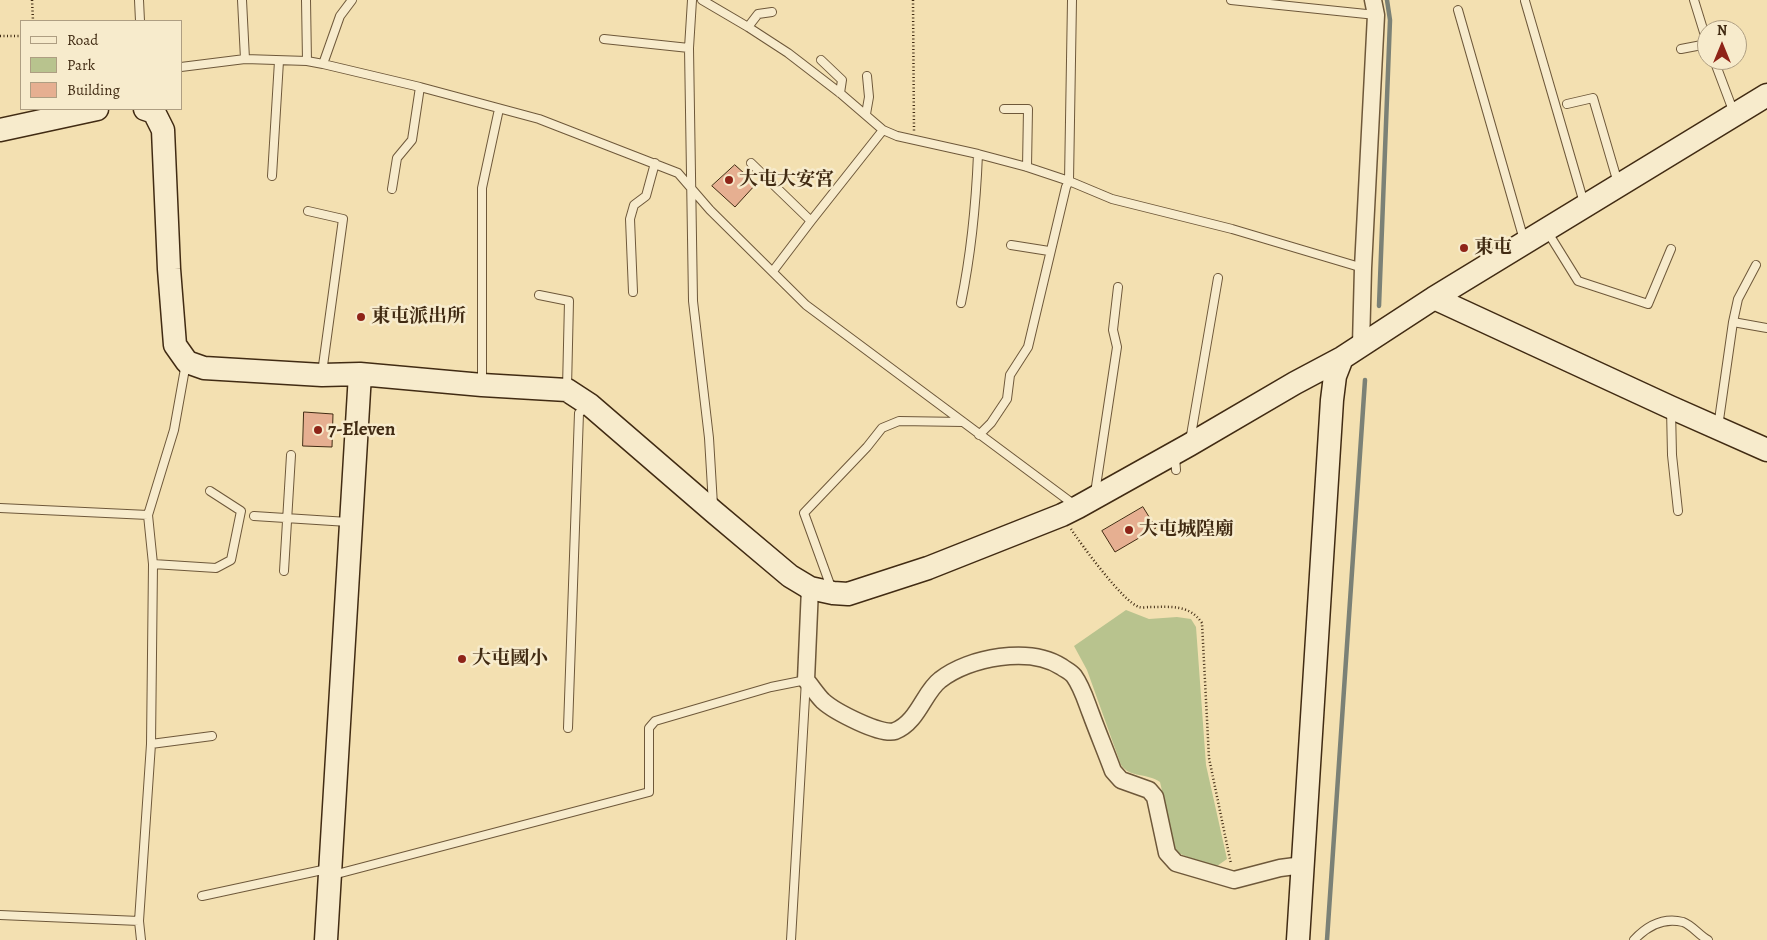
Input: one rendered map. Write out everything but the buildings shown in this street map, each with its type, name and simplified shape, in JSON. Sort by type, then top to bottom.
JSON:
[{"type":"street","points":[[1361,345],[1374,8]]},
{"type":"street","points":[[151,110],[163,130],[169,269],[175,345],[187,362],[204,368],[322,375],[360,374],[482,385],[567,390],[590,405],[790,576],[810,588],[833,594],[848,594],[928,568],[1078,506],[1180,456],[1294,383],[1342,358],[1524,242],[1767,95]]},
{"type":"street","points":[[0,130],[92,110]]},
{"type":"street","points":[[1434,298],[1767,450]]},
{"type":"street","points":[[1298,940],[1332,400],[1335,376],[1342,358]]},
{"type":"street","points":[[326,940],[360,374]]},
{"type":"street","points":[[810,588],[806,680],[824,702],[837,710],[875,729],[894,731],[905,725],[919,709],[938,681],[952,672],[983,660],[1007,655],[1052,660],[1073,674],[1083,691],[1113,771],[1121,780],[1148,790],[1155,797],[1167,853],[1176,863],[1234,880],[1280,868],[1303,865]]},
{"type":"lane","points":[[138,0],[140,20]]},
{"type":"lane","points":[[242,0],[245,59]]},
{"type":"lane","points":[[306,0],[307,61]]},
{"type":"lane","points":[[323,64],[340,16],[352,0]]},
{"type":"lane","points":[[692,0],[689,48],[693,301],[709,438],[714,512]]},
{"type":"lane","points":[[702,0],[788,53],[866,114],[883,130],[897,136],[978,154],[1069,181],[1112,199],[1232,229],[1363,268]]},
{"type":"lane","points":[[979,435],[1008,399],[1010,375],[1028,347],[1050,251],[1069,181],[1072,0]]},
{"type":"lane","points":[[1231,0],[1374,8]]},
{"type":"lane","points":[[1694,0],[1700,20]]},
{"type":"lane","points":[[1524,1],[1585,206]]},
{"type":"lane","points":[[1458,10],[1524,242]]},
{"type":"lane","points":[[748,27],[758,14],[772,12]]},
{"type":"lane","points":[[604,39],[689,48]]},
{"type":"lane","points":[[1681,49],[1697,45]]},
{"type":"lane","points":[[182,67],[245,59],[307,61],[323,64],[420,87],[539,119],[678,173],[710,210],[806,305],[979,435],[1078,506],[1117,347],[1113,330],[1118,288]]},
{"type":"lane","points":[[820,60],[842,80],[840,93]]},
{"type":"lane","points":[[272,176],[279,61]]},
{"type":"lane","points":[[1718,70],[1735,115]]},
{"type":"lane","points":[[866,114],[869,97],[867,76]]},
{"type":"lane","points":[[392,189],[398,158],[412,140],[420,87]]},
{"type":"lane","points":[[1566,104],[1592,98],[1618,185]]},
{"type":"lane","points":[[482,385],[482,188],[499,109]]},
{"type":"lane","points":[[1004,109],[1028,109],[1027,168]]},
{"type":"lane","points":[[773,271],[883,130]]},
{"type":"lane","points":[[961,303],[969,264],[977,186],[978,154]]},
{"type":"lane","points":[[632,292],[630,219],[634,205],[646,196],[654,163]]},
{"type":"lane","points":[[751,163],[811,221]]},
{"type":"lane","points":[[308,211],[343,219],[322,375]]},
{"type":"lane","points":[[1546,229],[1578,281],[1648,304],[1671,249]]},
{"type":"lane","points":[[1011,245],[1050,251]]},
{"type":"lane","points":[[1718,428],[1738,299],[1756,265]]},
{"type":"lane","points":[[1180,456],[1218,278]]},
{"type":"lane","points":[[538,295],[569,301],[567,390]]},
{"type":"lane","points":[[1733,322],[1767,328]]},
{"type":"lane","points":[[141,940],[139,920],[151,744],[153,564],[148,516],[174,430],[187,362]]},
{"type":"lane","points":[[568,728],[579,413],[590,405]]},
{"type":"lane","points":[[1670,407],[1672,455],[1678,511]]},
{"type":"lane","points":[[833,594],[804,513],[867,447],[882,428],[899,421],[963,422]]},
{"type":"lane","points":[[284,571],[291,455]]},
{"type":"lane","points":[[153,564],[216,568],[231,560],[241,511],[210,491]]},
{"type":"lane","points":[[0,508],[148,516]]},
{"type":"lane","points":[[254,516],[350,522]]},
{"type":"lane","points":[[202,896],[329,872],[649,792],[649,728],[655,721],[771,687],[806,680],[791,940]]},
{"type":"lane","points":[[151,744],[212,736]]},
{"type":"lane","points":[[0,915],[139,920]]},
{"type":"lane","points":[[1634,940],[1642,931],[1660,921],[1684,922],[1708,940]]},
{"type":"path","points":[[32,0],[33,20]]},
{"type":"path","points":[[913,0],[914,140]]},
{"type":"path","points":[[0,36],[20,36]]},
{"type":"path","points":[[1078,506],[1089,556],[1127,599],[1139,607],[1180,608],[1196,614],[1202,623],[1209,758],[1234,880]]},
{"type":"green space","points":[[1126,610],[1149,619],[1177,617],[1191,619],[1196,627],[1206,765],[1227,859],[1217,866],[1205,865],[1176,852],[1160,782],[1150,777],[1129,772],[1121,765],[1087,670],[1074,646]]},
{"type":"waterway","points":[[1379,306],[1390,20],[1387,0]]},
{"type":"waterway","points":[[1327,940],[1365,380]]},
{"type":"place","name":"大屯大安宮","points":[[729,180]]},
{"type":"place","name":"東屯","points":[[1464,248]]},
{"type":"place","name":"東屯派出所","points":[[361,317]]},
{"type":"place","name":"7-Eleven","points":[[318,430]]},
{"type":"place","name":"大屯城隍廟","points":[[1129,530]]},
{"type":"place","name":"大屯國小","points":[[462,659]]}]
